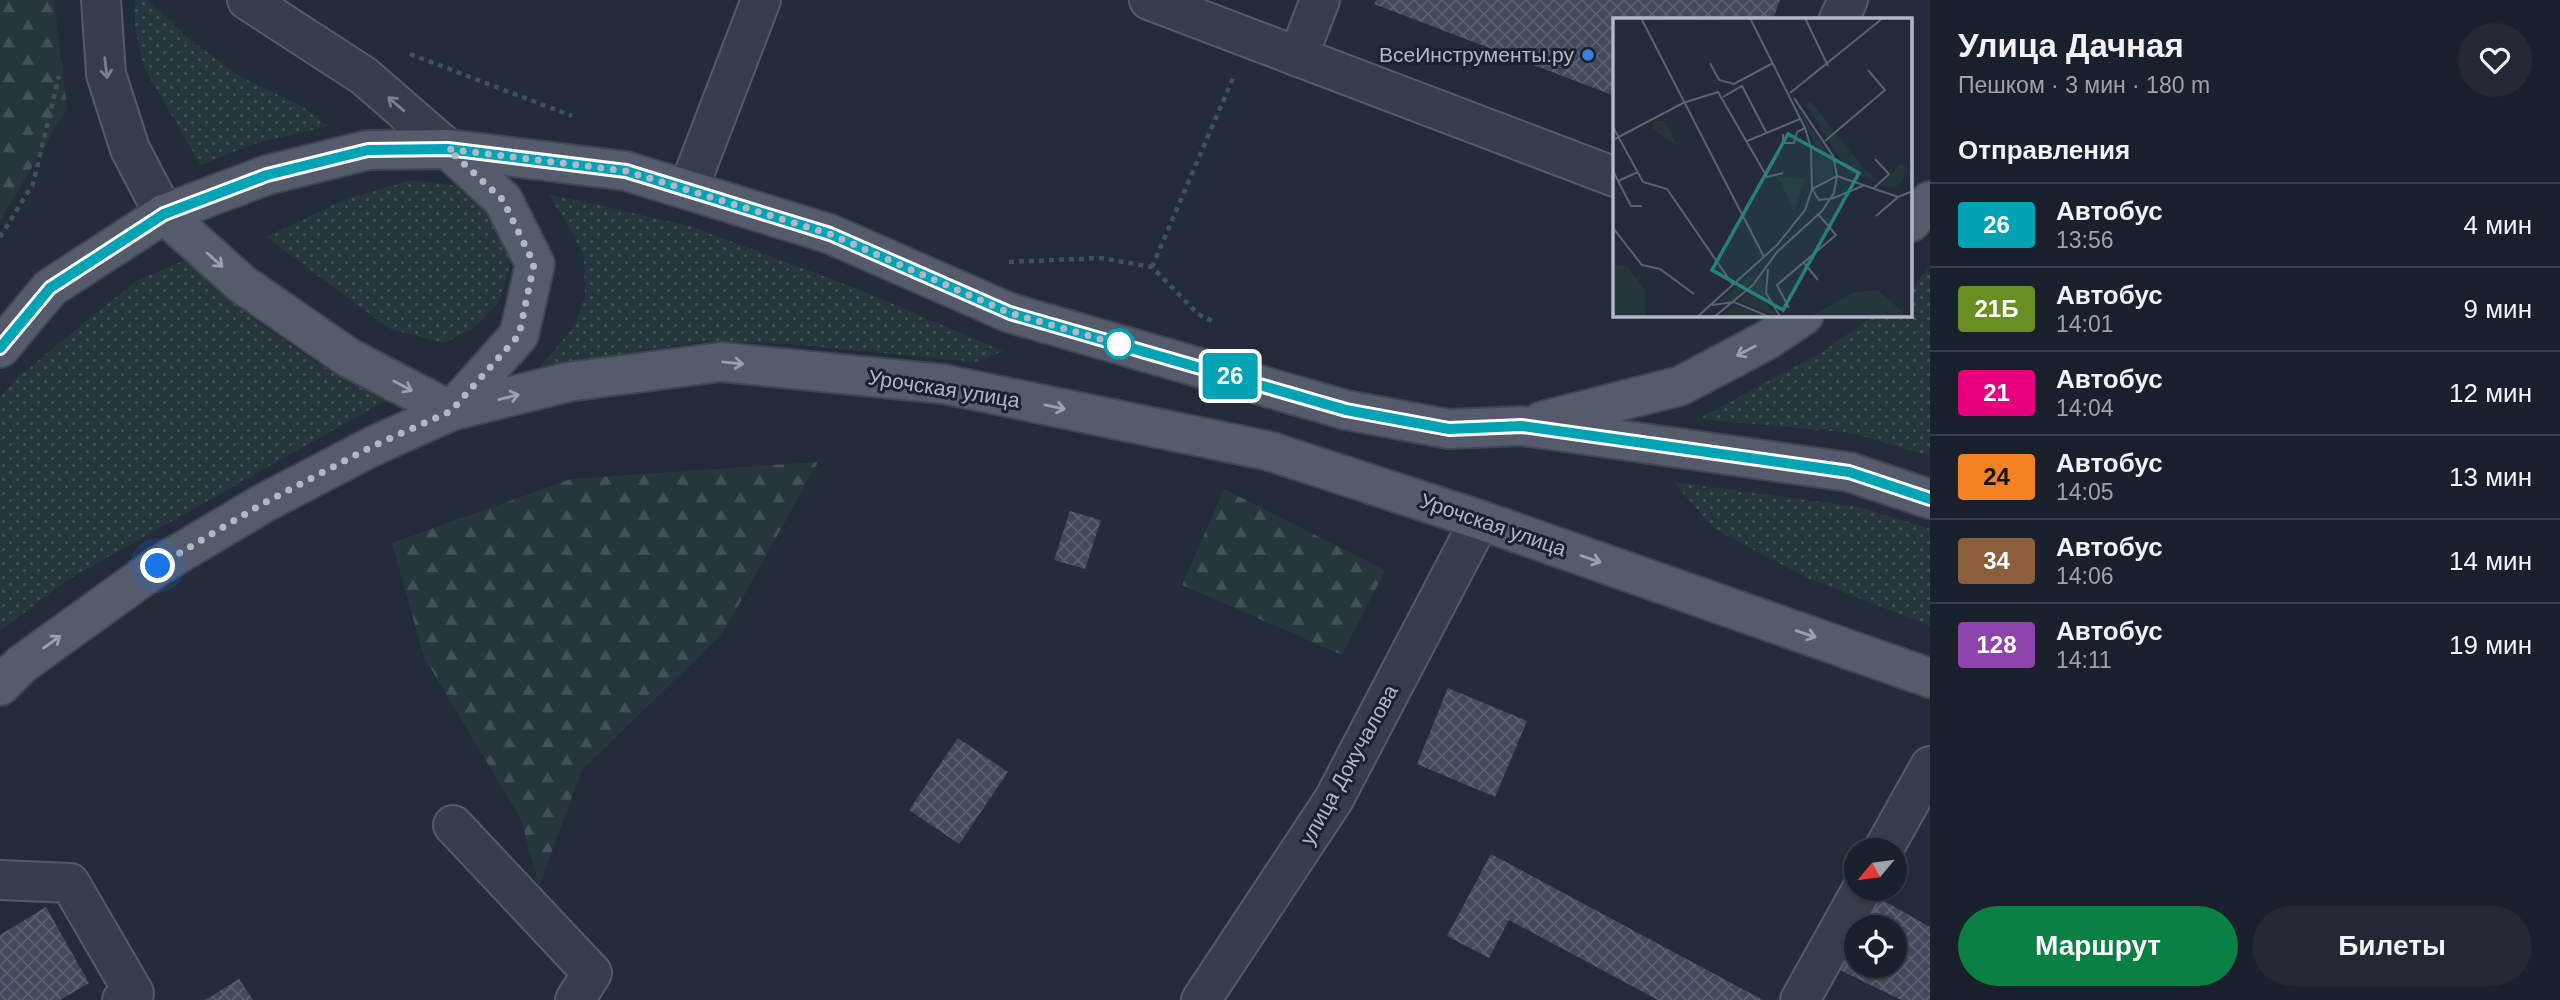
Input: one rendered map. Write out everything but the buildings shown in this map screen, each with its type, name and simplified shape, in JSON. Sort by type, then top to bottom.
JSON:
[{"type":"main road","points":[[164,214],[242,284],[349,358],[451,411],[519,335],[534,264],[503,200],[448,149]]},
{"type":"main road","points":[[0,348],[50,288],[164,214],[267,175],[368,150],[448,149],[626,171],[830,234],[1010,313],[1346,410],[1449,429],[1522,426],[1849,472],[1930,499]]},
{"type":"main road","points":[[1912,221],[1930,201]]},
{"type":"main road","points":[[1522,426],[1680,386],[1767,340],[1801,317]]},
{"type":"main road","name":"Урочская улица","points":[[0,685],[22,664],[158,566],[274,498],[373,446],[451,411],[568,382],[720,362],[943,384],[1269,451],[1480,520],[1930,678]]},
{"type":"street","points":[[101,0],[106,74],[130,149],[164,214]]},
{"type":"street","points":[[247,0],[364,76],[448,149]]},
{"type":"street","points":[[688,190],[761,0]]},
{"type":"street","points":[[1149,0],[1613,176]]},
{"type":"street","points":[[1298,57],[1320,0]]},
{"type":"street","points":[[1839,18],[1848,0]]},
{"type":"street","name":"улица Докучалова","points":[[1201,1000],[1334,799],[1480,520]]},
{"type":"street","points":[[1890,838],[1930,766]]},
{"type":"street","points":[[453,825],[584,987]]},
{"type":"street","points":[[0,880],[70,883],[134,993],[122,1000]]},
{"type":"street","points":[[1800,1000],[1855,901]]},
{"type":"path","points":[[1221,325],[1198,314],[1152,267],[1250,38]]},
{"type":"path","points":[[0,237],[33,184],[61,65]]},
{"type":"green space","points":[[0,0],[54,0],[67,108],[0,221]]},
{"type":"green space","points":[[135,0],[148,0],[187,37],[239,76],[303,107],[328,126],[253,144],[201,165],[144,68],[135,29]]},
{"type":"green space","points":[[413,180],[459,186],[490,202],[506,234],[509,268],[499,302],[473,329],[443,343],[390,329],[266,237],[348,198]]},
{"type":"green space","points":[[548,194],[690,226],[855,288],[1003,351],[976,362],[789,344],[704,341],[540,367],[573,328],[585,298],[584,257],[569,226]]},
{"type":"green space","points":[[185,260],[256,321],[315,362],[385,401],[69,579],[0,631],[0,397],[19,376],[136,281]]},
{"type":"green space","points":[[1930,267],[1930,456],[1852,433],[1698,419],[1822,352],[1872,317],[1912,317],[1912,287]]},
{"type":"green space","points":[[818,462],[723,633],[582,770],[539,886],[521,819],[424,657],[392,543],[571,479]]},
{"type":"green space","points":[[1674,482],[1859,507],[1930,529],[1930,626],[1805,577],[1713,528]]},
{"type":"green space","points":[[1224,489],[1385,570],[1342,655],[1182,585]]},
{"type":"bus line","name":"26","points":[[0,348],[50,288],[164,214],[267,175],[368,150],[448,149],[626,171],[830,234],[1010,313],[1346,410],[1449,429],[1522,426],[1849,472],[1930,499]]},
{"type":"place","name":"ВсеИнструменты.ру","points":[[1588,55]]},
{"type":"route","points":[[158,566],[262,504],[373,446],[451,411],[519,335],[534,264],[503,200],[448,149],[626,171],[830,234],[1010,313],[1121,345],[1119,344]]}]
